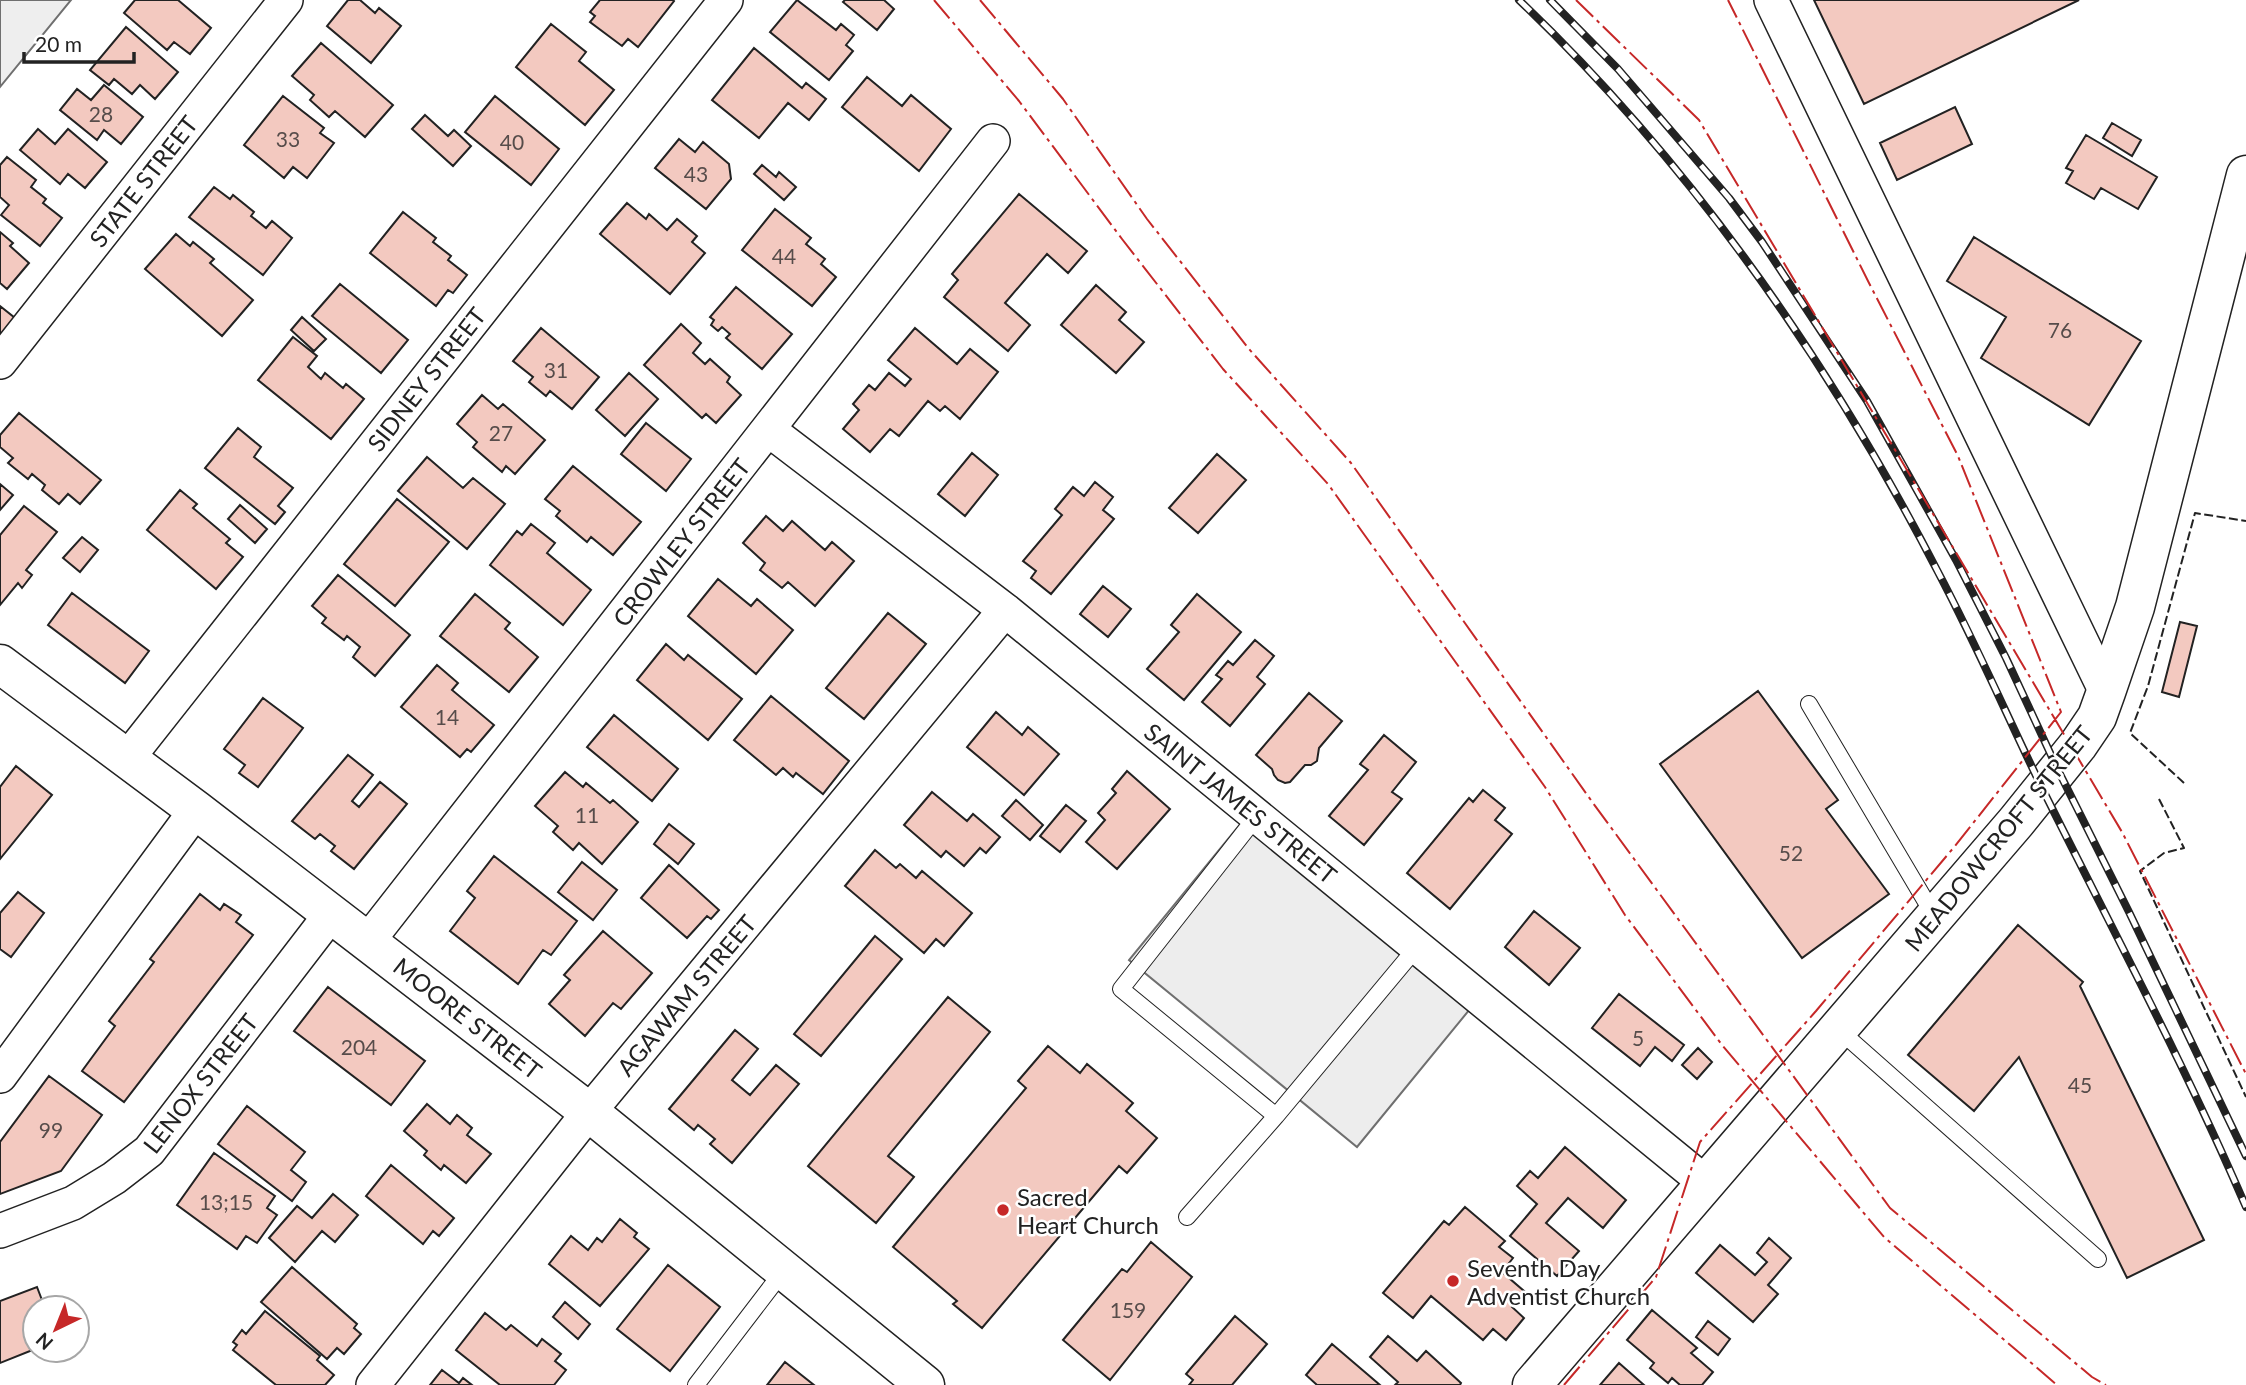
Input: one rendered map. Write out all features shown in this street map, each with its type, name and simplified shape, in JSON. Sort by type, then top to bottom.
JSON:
[{"type":"street","name":"STATE STREET","points":[[0,362],[286,0]]},
{"type":"street","name":"SIDNEY STREET","points":[[127,759],[726,0]]},
{"type":"street","points":[[1771,0],[2106,692]]},
{"type":"street","name":"CROWLEY STREET","points":[[368,941],[993,141]]},
{"type":"street","name":"MEADOWCROFT STREET","points":[[1532,1385],[2016,822],[2078,745],[2096,717],[2135,607],[2246,175]]},
{"type":"street","name":"SAINT JAMES STREET","points":[[769,430],[1005,610],[1707,1184]]},
{"type":"street","name":"AGAWAM STREET","points":[[373,1385],[589,1112],[1005,610]]},
{"type":"street","name":"MOORE STREET","points":[[0,663],[589,1112],[925,1385]]},
{"type":"street","points":[[0,1076],[196,810]]},
{"type":"street","name":"LENOX STREET","points":[[0,1231],[73,1203],[114,1178],[149,1151],[331,914]]},
{"type":"lane","points":[[1809,704],[1935,917]]},
{"type":"lane","points":[[1257,816],[1121,989],[1276,1115]]},
{"type":"lane","points":[[1187,1217],[1417,947]]},
{"type":"lane","points":[[1839,1030],[2098,1259]]},
{"type":"lane","points":[[696,1385],[784,1270]]},
{"type":"shaded area","points":[[0,0],[71,0],[0,87]]},
{"type":"shaded area","points":[[1251,811],[1479,998],[1357,1147],[1129,960]]},
{"type":"building","points":[[135,0],[178,0],[211,28],[190,54],[174,42],[167,50],[124,13]]},
{"type":"building","points":[[348,0],[360,0],[375,13],[379,8],[401,26],[371,63],[327,26]]},
{"type":"building","points":[[600,0],[674,1],[638,47],[628,39],[622,46],[590,22],[595,16],[590,12]]},
{"type":"building","points":[[797,0],[836,30],[841,24],[854,35],[846,45],[853,51],[829,80],[770,32]]},
{"type":"building","points":[[884,0],[894,9],[877,30],[843,2]]},
{"type":"building","points":[[1814,0],[2079,0],[1864,104]]},
{"type":"building","points":[[551,24],[586,52],[579,61],[614,90],[585,125],[516,67]]},
{"type":"building","points":[[126,27],[178,72],[155,99],[140,85],[132,94],[114,79],[109,85],[90,70]]},
{"type":"building","points":[[321,43],[393,105],[365,137],[335,111],[329,117],[310,100],[314,95],[292,76]]},
{"type":"building","points":[[754,48],[802,88],[806,83],[826,99],[809,120],[788,103],[759,138],[712,100]]},
{"type":"building","points":[[867,77],[902,106],[911,95],[951,129],[919,171],[842,107]]},
{"type":"building","points":[[104,85],[143,117],[121,144],[104,130],[97,140],[60,110],[77,89],[91,100]]},
{"type":"building","points":[[283,96],[324,128],[320,133],[334,143],[307,178],[293,167],[284,178],[244,145]]},
{"type":"building","points":[[495,96],[559,149],[531,185],[465,132]]},
{"type":"building","points":[[1955,107],[1972,144],[1897,180],[1880,143]]},
{"type":"building","points":[[425,115],[448,136],[454,130],[471,146],[453,166],[412,129]]},
{"type":"building","points":[[2112,123],[2141,140],[2132,156],[2103,138]]},
{"type":"building","points":[[38,129],[55,144],[68,129],[107,162],[85,188],[68,174],[60,184],[20,150]]},
{"type":"building","points":[[2086,135],[2157,177],[2138,209],[2101,188],[2094,199],[2066,183],[2073,171],[2066,168]]},
{"type":"building","points":[[679,139],[695,152],[703,142],[729,164],[731,179],[706,209],[655,168]]},
{"type":"building","points":[[7,157],[36,180],[31,187],[46,199],[43,203],[62,218],[40,246],[1,215],[9,205],[0,197],[0,165]]},
{"type":"building","points":[[762,165],[776,177],[779,172],[796,187],[784,200],[754,174]]},
{"type":"building","points":[[214,187],[230,199],[233,195],[254,212],[251,216],[266,228],[272,221],[292,238],[263,275],[189,217]]},
{"type":"building","points":[[1019,194],[1087,251],[1068,273],[1047,254],[1005,303],[1030,325],[1008,351],[944,297],[958,280],[952,274]]},
{"type":"building","points":[[627,203],[646,219],[649,214],[667,230],[677,219],[697,236],[692,242],[705,253],[670,294],[600,234]]},
{"type":"building","points":[[775,209],[811,238],[806,244],[825,259],[821,264],[836,277],[812,306],[742,250]]},
{"type":"building","points":[[403,212],[436,238],[433,242],[451,256],[448,260],[467,275],[453,293],[448,290],[436,306],[370,253]]},
{"type":"building","points":[[0,232],[13,243],[10,246],[29,263],[7,289],[0,283]]},
{"type":"building","points":[[176,234],[190,246],[193,242],[214,259],[210,263],[253,300],[222,336],[145,269]]},
{"type":"building","points":[[1974,237],[2141,341],[2089,425],[1981,358],[2006,317],[1947,281]]},
{"type":"building","points":[[340,284],[408,340],[381,373],[312,316]]},
{"type":"building","points":[[1096,285],[1126,312],[1119,320],[1144,342],[1116,373],[1061,325]]},
{"type":"building","points":[[736,287],[792,334],[762,369],[726,338],[730,334],[722,327],[718,331],[711,325],[714,320],[710,317]]},
{"type":"building","points":[[0,306],[15,318],[0,337]]},
{"type":"building","points":[[302,317],[326,339],[314,351],[291,330]]},
{"type":"building","points":[[681,324],[701,343],[693,353],[705,364],[710,359],[730,377],[727,382],[741,395],[716,423],[706,414],[702,418],[644,365]]},
{"type":"building","points":[[541,328],[599,377],[572,409],[550,391],[546,396],[529,382],[533,377],[513,361]]},
{"type":"building","points":[[915,328],[957,364],[970,349],[998,372],[960,419],[945,406],[940,411],[928,401],[899,436],[890,429],[870,452],[843,429],[859,410],[853,404],[869,385],[875,390],[889,373],[905,386],[911,379],[888,360]]},
{"type":"building","points":[[293,337],[317,356],[308,367],[321,379],[325,373],[343,388],[346,384],[364,399],[331,439],[258,380]]},
{"type":"building","points":[[629,373],[658,399],[625,436],[596,410]]},
{"type":"building","points":[[482,395],[498,409],[503,404],[545,440],[515,474],[506,466],[502,472],[473,447],[477,442],[457,424]]},
{"type":"building","points":[[19,413],[101,480],[80,504],[68,494],[59,504],[42,490],[45,485],[32,474],[28,479],[8,463],[13,458],[0,447],[0,435]]},
{"type":"building","points":[[646,423],[691,459],[666,491],[621,454]]},
{"type":"building","points":[[238,428],[261,447],[254,457],[293,488],[278,506],[285,512],[275,524],[205,468]]},
{"type":"building","points":[[972,453],[998,475],[965,516],[938,494]]},
{"type":"building","points":[[1217,454],[1246,480],[1198,533],[1169,508]]},
{"type":"building","points":[[427,457],[463,488],[473,478],[505,504],[467,549],[398,491]]},
{"type":"building","points":[[573,466],[641,522],[613,555],[591,537],[587,542],[556,516],[560,511],[545,499]]},
{"type":"building","points":[[1095,482],[1113,497],[1103,510],[1114,519],[1051,594],[1031,578],[1036,571],[1023,561],[1062,515],[1055,509],[1073,487],[1084,496]]},
{"type":"building","points":[[0,484],[13,495],[0,510]]},
{"type":"building","points":[[180,490],[197,504],[193,508],[230,539],[226,543],[243,557],[216,589],[147,530]]},
{"type":"building","points":[[397,499],[449,542],[395,606],[344,564]]},
{"type":"building","points":[[240,505],[267,529],[255,543],[228,519]]},
{"type":"building","points":[[24,506],[57,532],[26,570],[32,575],[22,588],[18,583],[0,605],[0,535]]},
{"type":"building","points":[[766,516],[783,531],[792,521],[825,550],[832,542],[854,561],[815,606],[788,582],[782,588],[760,570],[765,563],[743,543]]},
{"type":"building","points":[[531,524],[555,543],[547,553],[591,590],[563,625],[490,565],[517,531],[522,535]]},
{"type":"building","points":[[82,537],[98,550],[80,572],[63,558]]},
{"type":"building","points":[[338,575],[410,635],[375,676],[353,657],[360,647],[347,636],[344,640],[322,623],[326,618],[312,606]]},
{"type":"building","points":[[718,579],[751,606],[757,599],[793,630],[756,674],[688,616]]},
{"type":"building","points":[[1103,586],[1131,609],[1108,637],[1080,614]]},
{"type":"building","points":[[72,593],[149,651],[125,683],[48,625]]},
{"type":"building","points":[[475,594],[510,623],[505,629],[538,657],[509,692],[440,636]]},
{"type":"building","points":[[1197,594],[1241,632],[1184,700],[1147,669],[1179,632],[1171,625]]},
{"type":"building","points":[[888,613],[926,644],[864,719],[826,688]]},
{"type":"building","points":[[2180,622],[2197,626],[2179,697],[2162,692]]},
{"type":"building","points":[[1255,640],[1274,656],[1257,677],[1265,684],[1230,726],[1202,702],[1222,679],[1216,675],[1228,661],[1233,665]]},
{"type":"building","points":[[666,644],[684,660],[688,655],[742,699],[708,740],[637,680]]},
{"type":"building","points":[[437,665],[458,683],[452,690],[494,725],[471,752],[467,749],[460,757],[401,707]]},
{"type":"building","points":[[1758,691],[1838,800],[1826,809],[1889,894],[1802,958],[1660,764]]},
{"type":"building","points":[[1309,693],[1342,721],[1319,748],[1317,761],[1305,765],[1290,782],[1285,783],[1278,780],[1272,769],[1256,755]]},
{"type":"building","points":[[771,696],[849,761],[823,794],[796,773],[793,777],[783,768],[776,775],[734,740]]},
{"type":"building","points":[[263,698],[303,728],[258,787],[239,773],[245,765],[224,749]]},
{"type":"building","points":[[996,712],[1022,735],[1028,727],[1059,754],[1024,795],[967,747]]},
{"type":"building","points":[[614,715],[678,769],[652,801],[587,747]]},
{"type":"building","points":[[1384,735],[1416,762],[1392,792],[1402,799],[1364,845],[1329,816],[1368,770],[1360,764]]},
{"type":"building","points":[[348,755],[373,775],[352,801],[359,807],[380,782],[407,804],[354,869],[331,851],[335,846],[320,834],[315,839],[292,821]]},
{"type":"building","points":[[16,766],[52,795],[0,859],[0,787]]},
{"type":"building","points":[[1127,771],[1170,809],[1117,869],[1086,842],[1105,820],[1098,813],[1116,793],[1112,789]]},
{"type":"building","points":[[565,772],[583,787],[586,783],[610,803],[613,800],[638,822],[602,864],[579,843],[573,850],[553,832],[558,826],[535,806]]},
{"type":"building","points":[[1483,790],[1505,808],[1495,820],[1512,834],[1450,909],[1407,873],[1469,798],[1473,802]]},
{"type":"building","points":[[932,792],[967,821],[973,814],[1000,837],[986,853],[980,848],[964,866],[946,851],[941,857],[904,825]]},
{"type":"building","points":[[1016,800],[1043,825],[1030,840],[1002,816]]},
{"type":"building","points":[[1066,805],[1086,821],[1060,852],[1040,836]]},
{"type":"building","points":[[669,824],[694,844],[678,864],[654,844]]},
{"type":"building","points":[[875,850],[896,868],[900,864],[916,878],[922,871],[972,913],[944,946],[936,939],[924,953],[845,886]]},
{"type":"building","points":[[494,856],[577,921],[551,955],[543,950],[518,984],[450,931],[475,898],[467,891]]},
{"type":"building","points":[[582,862],[617,890],[593,920],[558,892]]},
{"type":"building","points":[[669,865],[719,910],[711,919],[707,916],[687,938],[641,898]]},
{"type":"building","points":[[18,892],[44,913],[11,957],[0,949],[0,913]]},
{"type":"building","points":[[200,894],[220,910],[224,904],[241,915],[236,922],[253,935],[124,1102],[82,1071],[115,1026],[109,1021],[154,962],[150,959]]},
{"type":"building","points":[[1534,911],[1580,948],[1549,985],[1505,947]]},
{"type":"building","points":[[2018,925],[2083,982],[2080,986],[2204,1240],[2127,1278],[2019,1057],[1974,1111],[1908,1055]]},
{"type":"building","points":[[603,931],[652,973],[621,1009],[613,1003],[585,1036],[549,1004],[570,980],[564,975]]},
{"type":"building","points":[[875,936],[902,959],[821,1056],[794,1034]]},
{"type":"building","points":[[328,987],[425,1061],[391,1105],[294,1031]]},
{"type":"building","points":[[1619,994],[1684,1045],[1672,1061],[1655,1047],[1640,1066],[1592,1028]]},
{"type":"building","points":[[948,997],[990,1032],[888,1156],[914,1177],[876,1223],[808,1166]]},
{"type":"building","points":[[735,1030],[758,1049],[732,1080],[750,1095],[776,1065],[799,1084],[732,1163],[710,1144],[715,1139],[698,1125],[694,1130],[669,1109]]},
{"type":"building","name":"Sacred Heart Church","points":[[1048,1046],[1080,1073],[1087,1064],[1133,1103],[1126,1111],[1157,1138],[1127,1173],[1119,1166],[982,1328],[953,1304],[957,1301],[893,1247],[1026,1088],[1018,1081]]},
{"type":"building","points":[[1698,1048],[1712,1062],[1697,1079],[1682,1065]]},
{"type":"building","points":[[49,1076],[102,1115],[61,1171],[0,1194],[0,1142]]},
{"type":"building","points":[[427,1104],[450,1124],[457,1115],[472,1128],[467,1135],[491,1154],[466,1183],[444,1165],[441,1170],[424,1155],[427,1151],[404,1131]]},
{"type":"building","points":[[247,1106],[305,1152],[291,1170],[306,1182],[292,1201],[218,1144]]},
{"type":"building","points":[[1565,1147],[1626,1200],[1603,1228],[1568,1198],[1546,1223],[1579,1251],[1557,1276],[1510,1236],[1537,1204],[1517,1186],[1530,1171],[1538,1178]]},
{"type":"building","points":[[214,1153],[275,1196],[267,1208],[277,1215],[257,1243],[246,1236],[237,1249],[177,1205]]},
{"type":"building","points":[[391,1165],[454,1218],[439,1236],[433,1231],[423,1244],[366,1196]]},
{"type":"building","points":[[333,1194],[358,1215],[335,1242],[322,1231],[295,1262],[269,1238],[297,1206],[312,1218]]},
{"type":"building","name":"Seventh Day Adventist Church","points":[[1465,1207],[1505,1241],[1499,1247],[1513,1258],[1502,1272],[1524,1291],[1512,1307],[1524,1318],[1506,1340],[1493,1329],[1483,1340],[1431,1296],[1413,1318],[1383,1293],[1444,1221],[1449,1225]]},
{"type":"building","points":[[620,1219],[637,1233],[634,1237],[649,1249],[600,1306],[549,1264],[571,1236],[588,1250],[597,1238],[602,1242]]},
{"type":"building","points":[[1769,1238],[1791,1258],[1768,1285],[1778,1294],[1753,1322],[1696,1273],[1720,1245],[1755,1275],[1767,1262],[1757,1253]]},
{"type":"building","points":[[1151,1242],[1192,1277],[1110,1380],[1063,1340],[1122,1269],[1127,1272]]},
{"type":"building","points":[[668,1265],[720,1307],[670,1371],[617,1329]]},
{"type":"building","points":[[292,1267],[357,1324],[354,1328],[361,1334],[344,1354],[337,1348],[327,1359],[261,1302]]},
{"type":"building","points":[[37,1287],[40,1294],[21,1294],[21,1355],[0,1363],[0,1301]]},
{"type":"building","points":[[565,1302],[590,1324],[578,1339],[553,1317]]},
{"type":"building","points":[[1652,1310],[1697,1348],[1691,1353],[1713,1372],[1702,1385],[1680,1385],[1672,1378],[1668,1383],[1650,1368],[1654,1363],[1627,1340]]},
{"type":"building","points":[[265,1311],[320,1356],[317,1360],[334,1375],[325,1385],[276,1385],[233,1350],[237,1345],[233,1342],[242,1330],[246,1334]]},
{"type":"building","points":[[485,1313],[506,1330],[511,1325],[537,1346],[542,1339],[561,1354],[555,1361],[566,1370],[554,1385],[500,1385],[456,1350]]},
{"type":"building","points":[[1235,1316],[1267,1344],[1232,1385],[1189,1385],[1193,1380],[1186,1374]]},
{"type":"building","points":[[1708,1321],[1730,1339],[1718,1355],[1696,1337]]},
{"type":"building","points":[[1388,1336],[1417,1361],[1426,1351],[1461,1383],[1460,1385],[1395,1385],[1398,1382],[1370,1357]]},
{"type":"building","points":[[1332,1344],[1380,1385],[1317,1385],[1306,1375]]},
{"type":"building","points":[[785,1362],[814,1385],[767,1385]]},
{"type":"building","points":[[1619,1363],[1644,1385],[1600,1385]]},
{"type":"building","points":[[442,1370],[459,1383],[463,1378],[472,1385],[430,1385]]},
{"type":"railway","points":[[1519,0],[1582,63],[1642,129],[1698,197],[1752,268],[1851,417],[1952,599],[2043,790],[2173,1049],[2246,1207]]},
{"type":"railway","points":[[1550,0],[1618,69],[1729,198],[1762,242],[1867,401],[1956,560],[2006,658],[2246,1156]]},
{"type":"fence","points":[[2184,783],[2130,733],[2148,686],[2195,513],[2246,521]]},
{"type":"fence","points":[[2159,799],[2184,848],[2164,853],[2140,871],[2246,1097]]},
{"type":"power","points":[[934,0],[1019,101],[1223,369],[1328,484],[1545,787],[1625,915],[1722,1045],[1884,1237],[2057,1385]]},
{"type":"power","points":[[980,0],[1063,99],[1147,219],[1249,349],[1351,463],[1593,803],[1890,1208],[2092,1377],[2106,1385]]},
{"type":"power","points":[[1576,0],[1699,120],[2122,832],[2246,1074]]},
{"type":"power","points":[[1564,1385],[1656,1277],[1700,1142],[1816,1011],[1955,846],[2061,712],[1958,456],[1728,0]]},
{"type":"place","name":"Sacred Heart Church","points":[[1003,1210]]},
{"type":"place","name":"Seventh Day Adventist Church","points":[[1453,1281]]}]
